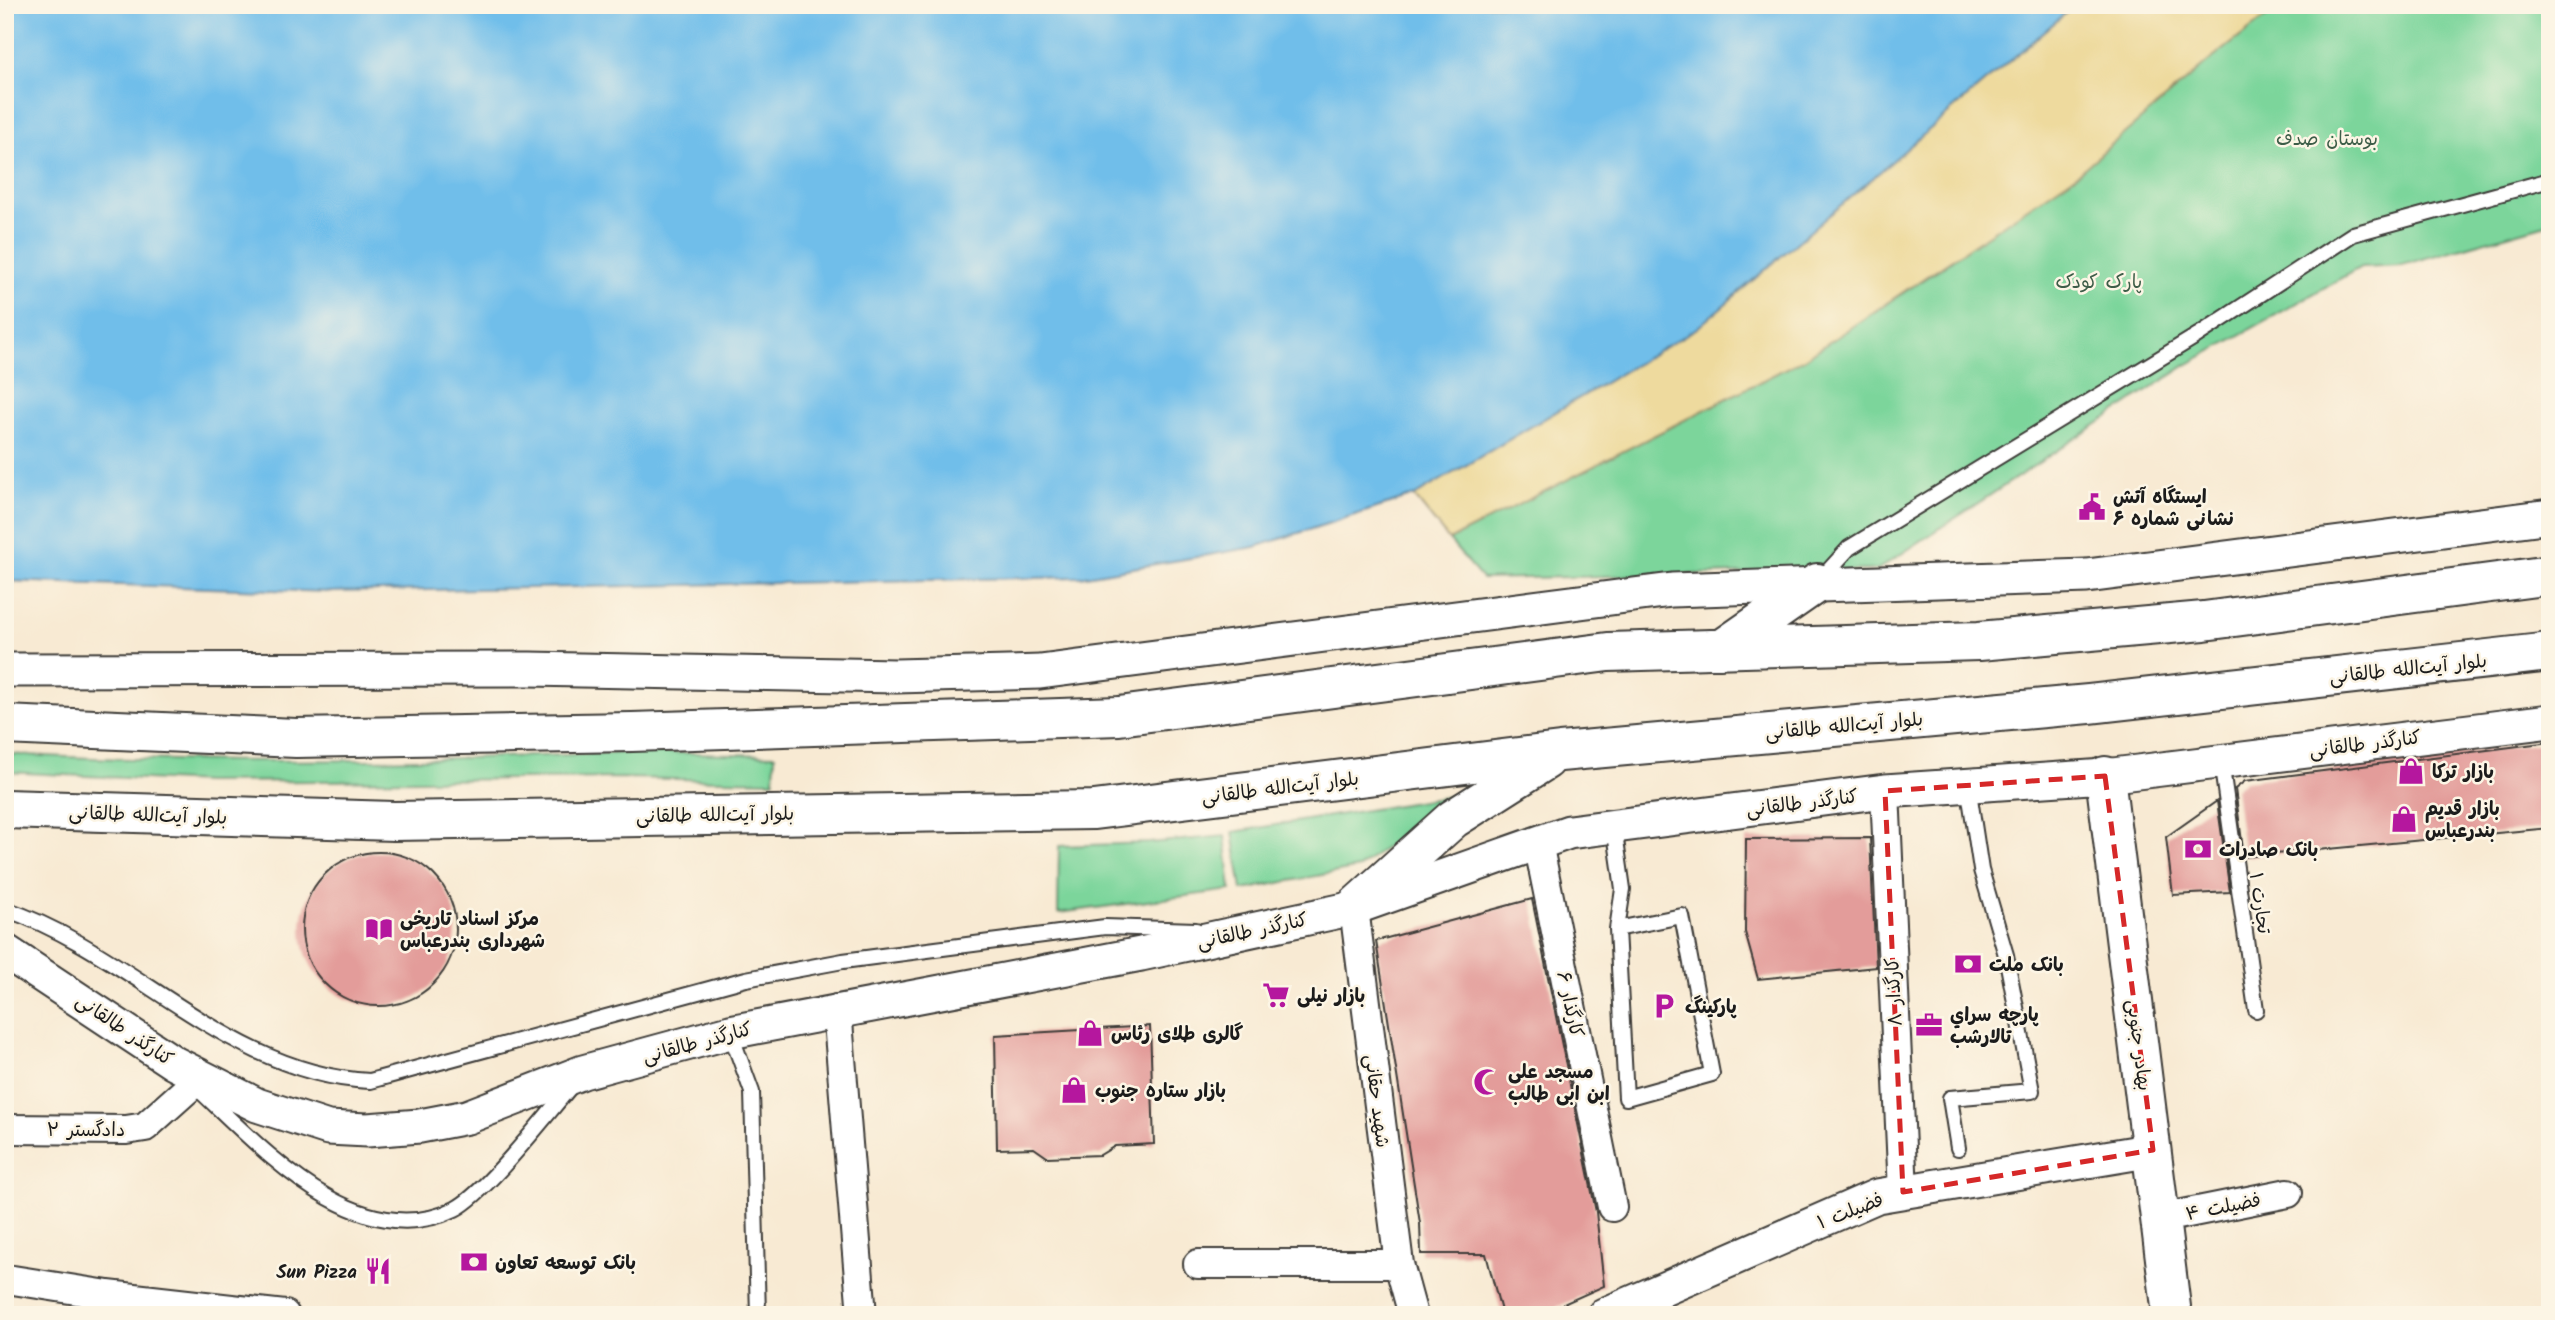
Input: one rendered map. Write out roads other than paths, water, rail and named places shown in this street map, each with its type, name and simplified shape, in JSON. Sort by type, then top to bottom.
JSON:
[{"type":"main road","points":[[5,724],[296,738],[632,732],[1119,716],[1578,655],[1979,641],[2204,621],[2550,575]]},
{"type":"main road","points":[[1722,649],[1817,583]]},
{"type":"main road","name":"بلوار آیت‌الله طالقانی","points":[[5,809],[394,821],[1094,810],[1560,752],[2089,704],[2550,652]]},
{"type":"main road","points":[[1354,908],[1453,819],[1514,778],[1560,752]]},
{"type":"main road","name":"بهادر جنوبی","points":[[2105,776],[2172,1315]]},
{"type":"street","points":[[5,670],[530,669],[896,676],[1040,672],[1672,590],[1817,583],[2087,576],[2550,516]]},
{"type":"street","name":"کنارگذر طالقانی","points":[[5,951],[183,1074],[257,1105],[328,1128],[367,1130],[420,1126],[467,1117],[583,1072],[730,1032],[837,1009],[1141,954],[1354,908],[1569,832],[1885,791],[2105,776],[2550,721]]},
{"type":"street","name":"کارگذار ۸","points":[[1885,791],[1903,1192]]},
{"type":"street","name":"کارگذار ۶","points":[[1538,843],[1612,1207]]},
{"type":"street","name":"شهید حقانی","points":[[1354,908],[1398,1264],[1410,1303]]},
{"type":"street","points":[[837,1009],[862,1315]]},
{"type":"street","name":"دادگستر ۲","points":[[5,1129],[126,1130],[145,1127],[183,1074]]},
{"type":"street","name":"فضیلت ۱","points":[[1614,1313],[1877,1196],[2153,1150]]},
{"type":"street","name":"فضیلت ۴","points":[[2158,1219],[2288,1193]]},
{"type":"street","points":[[1198,1264],[1398,1264]]},
{"type":"street","points":[[13,1280],[285,1315]]},
{"type":"lane","points":[[1817,583],[1849,548],[2198,335],[2353,234],[2550,180]]},
{"type":"lane","name":"تجارت ۱","points":[[2221,760],[2256,1010]]},
{"type":"lane","points":[[1958,1148],[1950,1098],[2032,1091],[2006,955],[1981,870],[1968,785]]},
{"type":"lane","points":[[1614,826],[1623,889],[1618,929],[1626,1098],[1712,1074],[1682,916],[1618,929]]},
{"type":"lane","points":[[5,909],[75,940],[268,1057],[335,1079],[370,1081],[746,979],[843,961],[1105,927],[1246,932]]},
{"type":"lane","points":[[730,1032],[752,1092],[758,1315]]},
{"type":"lane","points":[[183,1074],[278,1162],[338,1205],[374,1217],[405,1220],[456,1209],[482,1187],[583,1072]]},
{"type":"water","points":[[5,5],[2075,5],[1697,328],[1414,496],[1255,547],[1080,577],[330,592],[5,581]]},
{"type":"place","name":"ایستگاه آتش نشانی شماره ۶","points":[[2092,507]]},
{"type":"place","name":"بازار ترکا","points":[[2411,771]]},
{"type":"place","name":"بازار قدیم بندرعباس","points":[[2404,819]]},
{"type":"place","name":"بانک صادرات","points":[[2198,849]]},
{"type":"place","name":"مرکز اسناد تاریخی شهرداری بندرعباس","points":[[379,929]]},
{"type":"place","name":"بانک ملت","points":[[1968,964]]},
{"type":"place","name":"بازار نیلی","points":[[1276,995]]},
{"type":"place","name":"پارکینگ","points":[[1664,1006]]},
{"type":"place","name":"پارچه سراي تالارشب","points":[[1929,1025]]},
{"type":"place","name":"گالری طلای رئاس","points":[[1090,1033]]},
{"type":"place","name":"مسجد علی ابن ابی طالب","points":[[1487,1082]]},
{"type":"place","name":"بازار ستاره جنوب","points":[[1074,1090]]},
{"type":"place","name":"بانک توسعه تعاون","points":[[474,1262]]},
{"type":"place","name":"Sun Pizza","points":[[378,1271]]},
{"type":"park label","name":"بوستان صدف","points":[[2327,138]]},
{"type":"park label","name":"پارک کودک","points":[[2099,281]]}]
